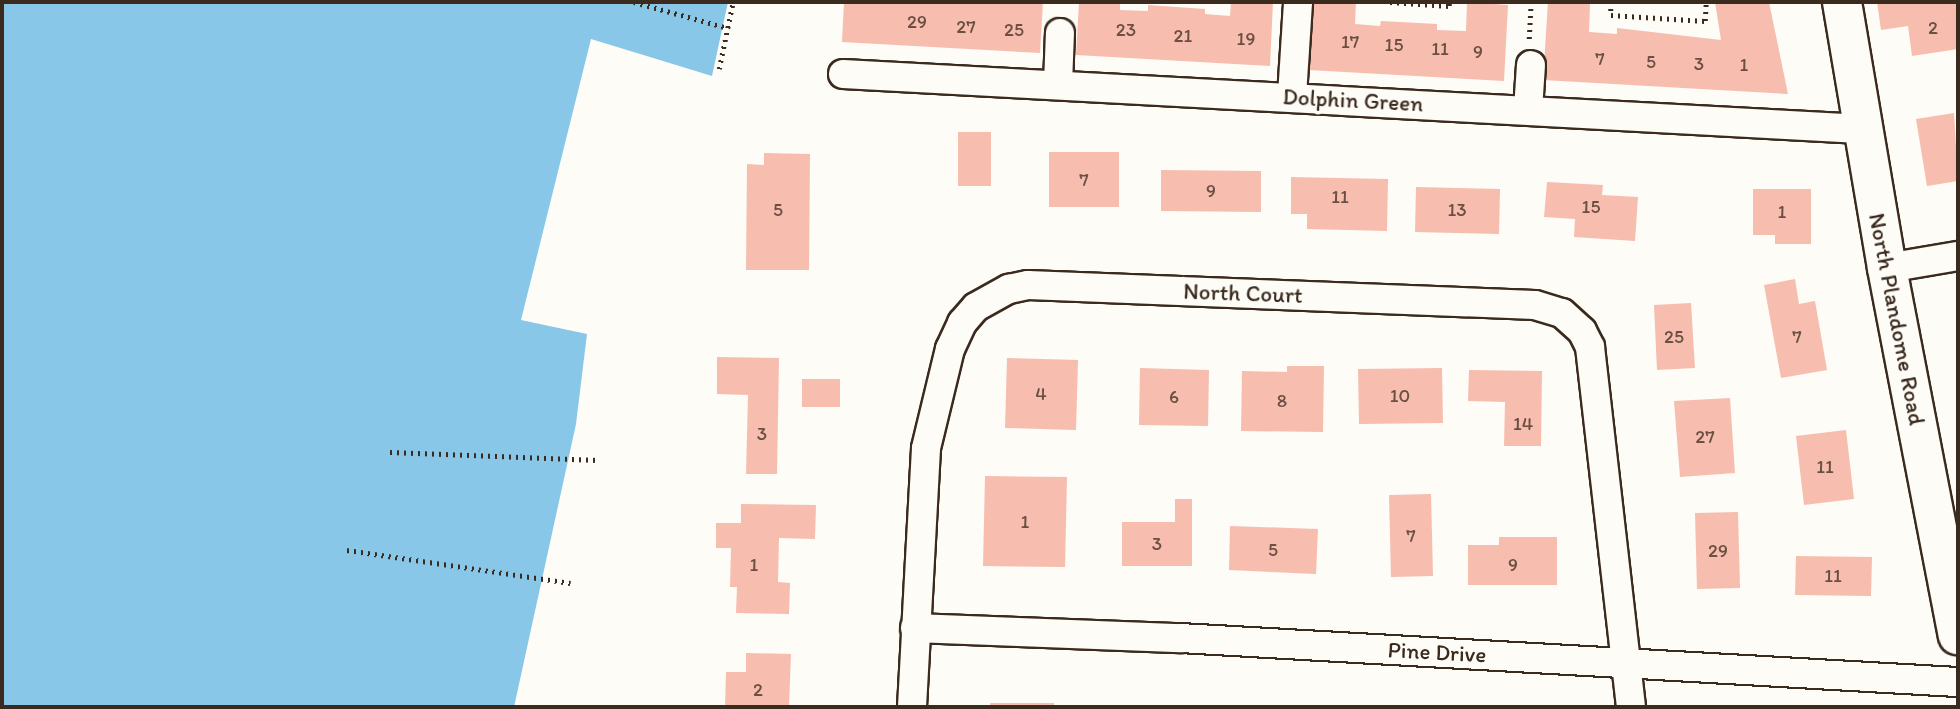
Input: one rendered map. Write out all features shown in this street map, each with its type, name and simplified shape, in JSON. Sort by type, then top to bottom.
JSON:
[{"type":"main road","name":"North Plandome Road","points":[[1842,2],[1887,268],[1958,635]]},
{"type":"street","points":[[1292,96],[1298,2]]},
{"type":"street","points":[[1058,84],[1060,33]]},
{"type":"street","points":[[1528,110],[1530,54]]},
{"type":"street","name":"Dolphin Green","points":[[843,74],[1292,96],[1862,129]]},
{"type":"street","points":[[1887,268],[1958,256]]},
{"type":"street","name":"North Court","points":[[912,707],[926,448],[950,349],[969,314],[998,294],[1035,285],[1521,304],[1562,313],[1582,331],[1590,347],[1631,707]]},
{"type":"street","name":"Pine Drive","points":[[915,628],[1958,682]]},
{"type":"path","points":[[634,2],[728,28]]},
{"type":"path","points":[[719,69],[733,2]]},
{"type":"path","points":[[1390,2],[1449,6],[1449,2]]},
{"type":"path","points":[[1530,54],[1531,2]]},
{"type":"path","points":[[1611,2],[1611,15],[1705,21],[1706,2]]},
{"type":"path","points":[[390,452],[598,460]]},
{"type":"path","points":[[347,550],[571,583]]},
{"type":"water","points":[[2,2],[728,2],[712,76],[591,39],[521,320],[587,334],[576,424],[514,707],[2,707]]},
{"type":"building","points":[[844,2],[1043,2],[1040,53],[842,42]]},
{"type":"building","points":[[1079,2],[1120,2],[1120,10],[1148,11],[1148,5],[1205,9],[1205,14],[1230,16],[1231,2],[1273,2],[1270,66],[1076,55]]},
{"type":"building","points":[[1313,2],[1356,2],[1355,24],[1380,26],[1381,21],[1437,24],[1437,30],[1466,31],[1467,2],[1508,5],[1504,81],[1309,70]]},
{"type":"building","points":[[1548,2],[1590,3],[1589,32],[1617,34],[1617,28],[1721,40],[1715,2],[1769,2],[1788,94],[1543,80]]},
{"type":"building","points":[[1877,2],[1958,2],[1958,49],[1912,56],[1908,26],[1881,30]]},
{"type":"building","points":[[1954,113],[1958,181],[1927,186],[1916,119]]},
{"type":"building","points":[[958,132],[991,132],[991,186],[958,186]]},
{"type":"building","points":[[1049,152],[1119,152],[1119,207],[1049,207]]},
{"type":"building","points":[[764,153],[810,154],[809,270],[746,270],[747,164],[764,165]]},
{"type":"building","points":[[1161,170],[1261,171],[1261,212],[1161,211]]},
{"type":"building","points":[[1291,177],[1388,179],[1387,231],[1307,229],[1307,214],[1291,214]]},
{"type":"building","points":[[1547,182],[1603,185],[1602,195],[1638,197],[1635,241],[1574,237],[1575,219],[1544,217]]},
{"type":"building","points":[[1416,187],[1500,189],[1499,234],[1415,232]]},
{"type":"building","points":[[1753,189],[1811,189],[1811,244],[1775,244],[1775,235],[1753,235]]},
{"type":"building","points":[[1795,279],[1799,304],[1815,301],[1827,370],[1781,378],[1764,285]]},
{"type":"building","points":[[1691,303],[1695,368],[1657,370],[1654,305]]},
{"type":"building","points":[[717,357],[779,358],[777,474],[746,474],[748,395],[717,394]]},
{"type":"building","points":[[1007,358],[1078,360],[1076,430],[1005,428]]},
{"type":"building","points":[[1287,366],[1324,366],[1323,432],[1241,431],[1242,371],[1287,372]]},
{"type":"building","points":[[1140,368],[1209,370],[1208,426],[1139,425]]},
{"type":"building","points":[[1442,368],[1443,423],[1359,424],[1358,369]]},
{"type":"building","points":[[1469,370],[1542,371],[1541,446],[1504,446],[1505,402],[1468,401]]},
{"type":"building","points":[[802,379],[840,379],[840,407],[802,407]]},
{"type":"building","points":[[1730,398],[1735,473],[1680,477],[1674,401]]},
{"type":"building","points":[[1846,430],[1854,499],[1804,505],[1796,436]]},
{"type":"building","points":[[985,476],[1067,477],[1065,567],[983,566]]},
{"type":"building","points":[[1431,494],[1433,576],[1391,577],[1389,495]]},
{"type":"building","points":[[1175,499],[1192,499],[1192,566],[1122,566],[1122,522],[1175,522]]},
{"type":"building","points":[[741,504],[816,505],[815,539],[779,538],[778,582],[790,583],[789,614],[736,613],[737,587],[730,587],[731,548],[716,548],[716,523],[741,523]]},
{"type":"building","points":[[1738,512],[1740,588],[1697,589],[1695,513]]},
{"type":"building","points":[[1230,526],[1318,529],[1316,574],[1229,570]]},
{"type":"building","points":[[1499,537],[1557,537],[1557,585],[1468,585],[1468,545],[1499,545]]},
{"type":"building","points":[[1796,556],[1872,557],[1871,596],[1795,595]]},
{"type":"building","points":[[746,653],[791,654],[789,707],[725,707],[726,672],[746,672]]},
{"type":"building","points":[[990,703],[1054,703],[1054,707],[990,707]]}]
